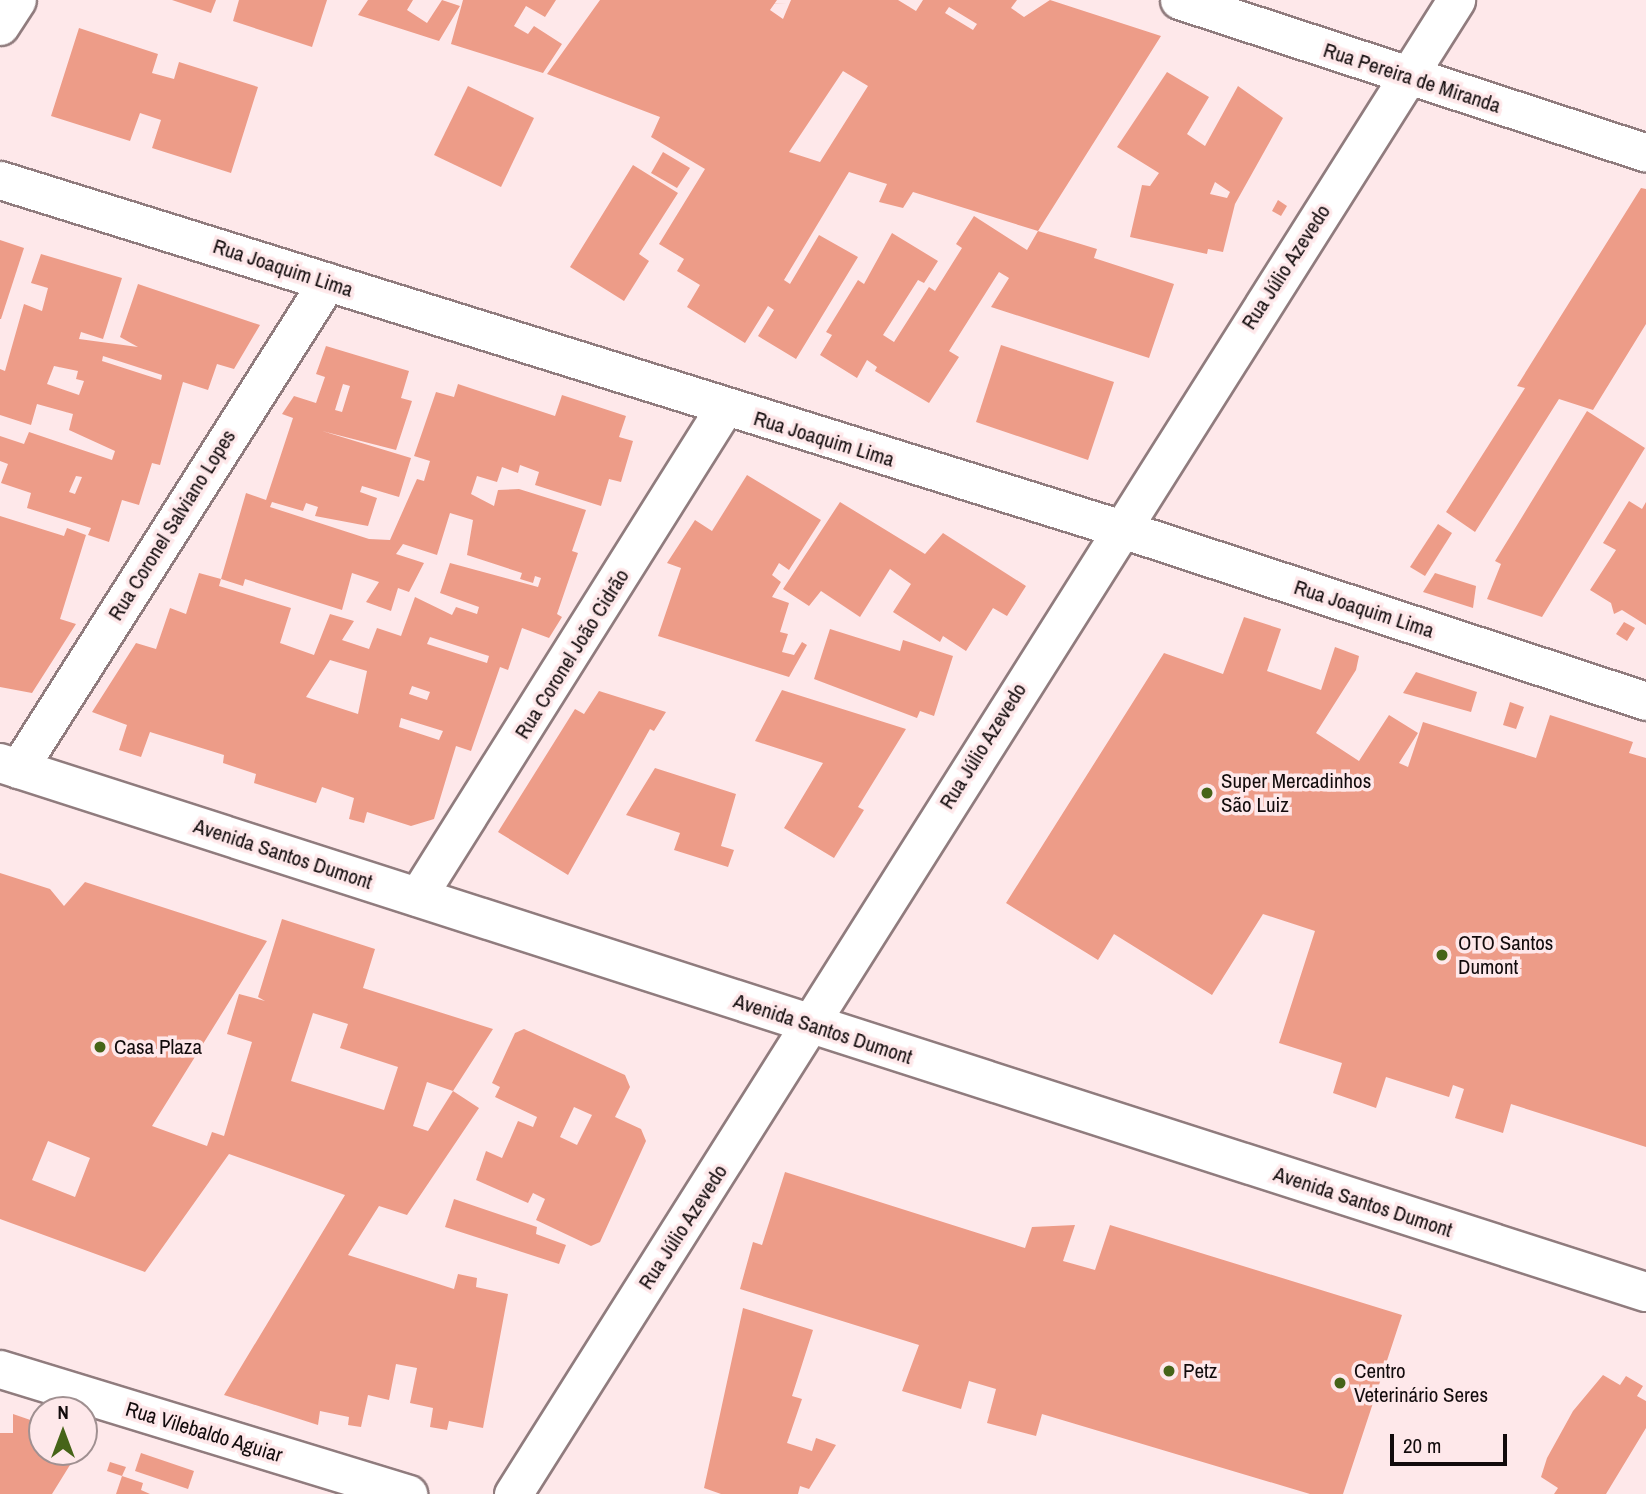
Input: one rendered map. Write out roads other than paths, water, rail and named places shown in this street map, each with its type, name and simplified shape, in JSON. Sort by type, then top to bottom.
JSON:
[{"type":"main road","name":"Avenida Santos Dumont","points":[[9,766],[811,1026],[1646,1292]]},
{"type":"street","points":[[0,26],[17,0]]},
{"type":"street","name":"Rua Pereira de Miranda","points":[[1179,0],[1408,78],[1646,153]]},
{"type":"street","name":"Rua Júlio Azevedo","points":[[513,1494],[811,1026],[1119,528],[1457,0]]},
{"type":"street","name":"Rua Joaquim Lima","points":[[0,180],[724,408],[1119,528],[1646,701]]},
{"type":"street","name":"Rua Coronel Salviano Lopes","points":[[9,766],[327,282]]},
{"type":"street","name":"Rua Coronel João Cidrão","points":[[417,897],[724,408]]},
{"type":"street","name":"Rua Vilebaldo Aguiar","points":[[0,1369],[408,1494]]},
{"type":"place","name":"Super Mercadinhos São Luiz","points":[[1207,793]]},
{"type":"place","name":"OTO Santos Dumont","points":[[1442,955]]},
{"type":"place","name":"Casa Plaza","points":[[100,1047]]},
{"type":"place","name":"Petz","points":[[1169,1371]]},
{"type":"place","name":"Centro Veterinário Seres","points":[[1340,1383]]}]
